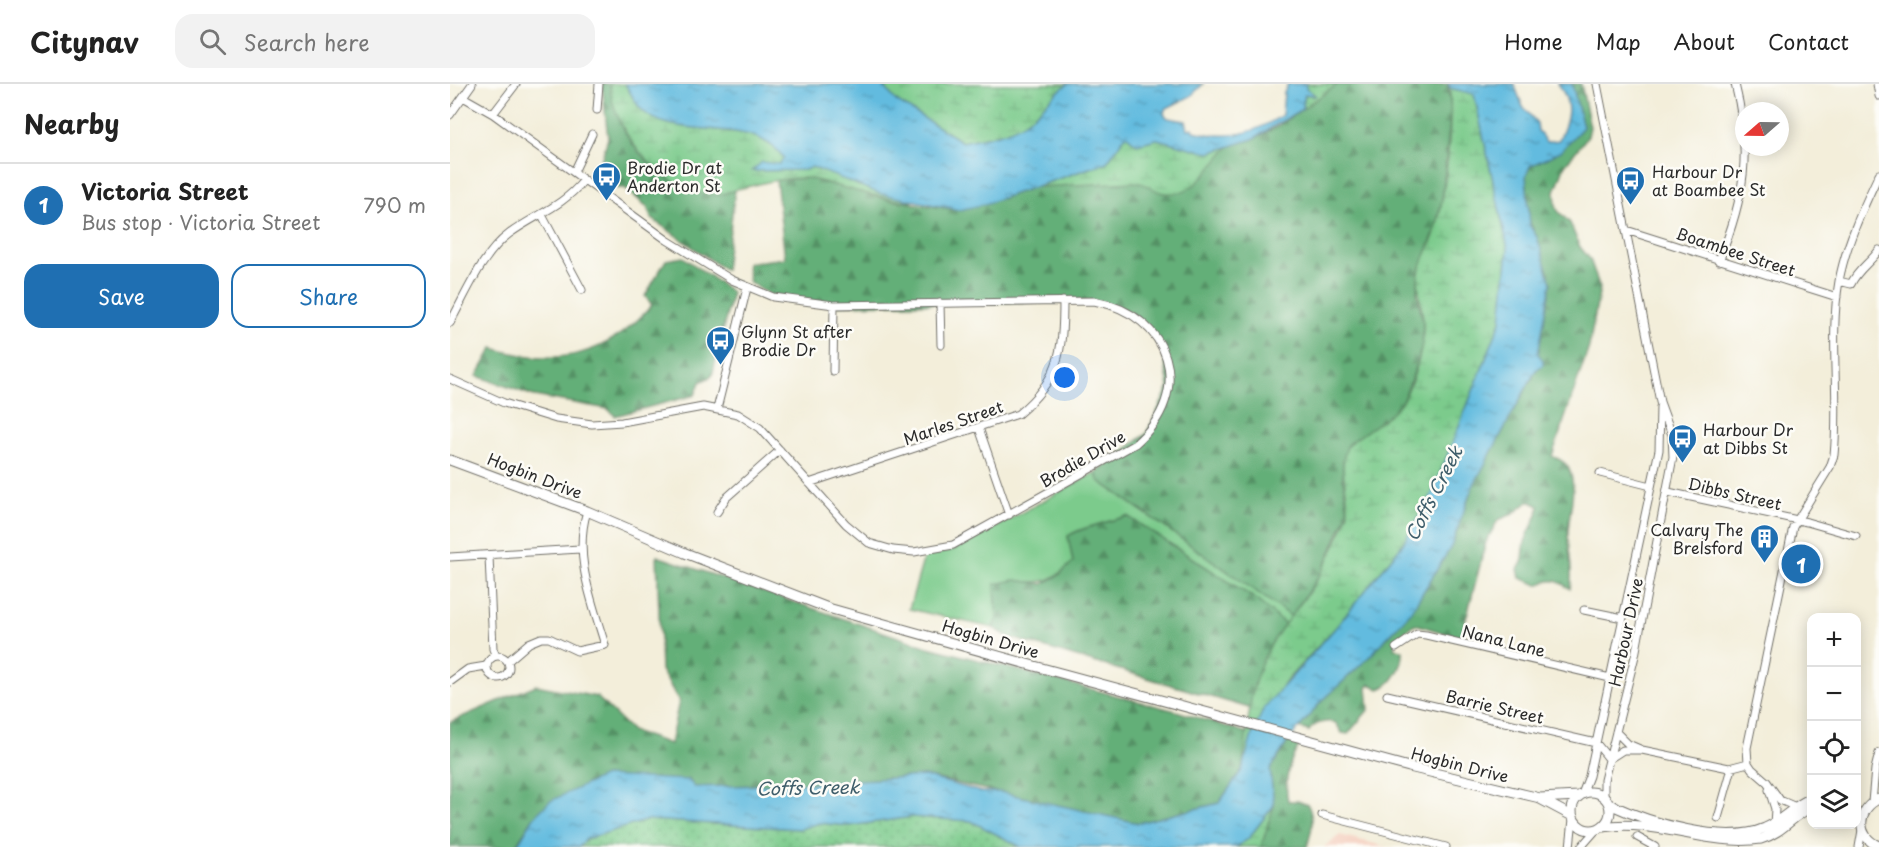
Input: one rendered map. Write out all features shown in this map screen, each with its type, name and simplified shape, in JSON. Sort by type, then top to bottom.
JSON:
[{"type":"main road","name":"Hogbin Drive","points":[[450,460],[587,511],[685,553],[828,608],[1314,742],[1540,798],[1573,818]]},
{"type":"main road","points":[[1807,801],[1774,824],[1753,832],[1709,833],[1645,819],[1594,791],[1580,795],[1572,805],[1573,818],[1581,827],[1599,828],[1630,824],[1705,840],[1746,842],[1770,836],[1807,810]]},
{"type":"main road","name":"Hogbin Drive","points":[[1540,798],[1580,795]]},
{"type":"main road","points":[[1599,828],[1610,817],[1607,800]]},
{"type":"main road","points":[[1861,820],[1864,810],[1874,802]]},
{"type":"main road","points":[[1861,826],[1869,841],[1879,847]]},
{"type":"street","points":[[450,115],[472,84]]},
{"type":"street","points":[[493,114],[516,84]]},
{"type":"street","points":[[597,110],[598,84]]},
{"type":"street","name":"Harbour Drive","points":[[1597,84],[1660,402],[1672,435],[1673,457],[1635,656],[1604,780],[1607,800]]},
{"type":"street","points":[[1719,261],[1743,186],[1742,123],[1735,84]]},
{"type":"street","points":[[1877,84],[1879,96]]},
{"type":"street","name":"Brodie Drive","points":[[450,379],[525,410],[556,419],[592,424],[652,418],[694,408],[717,409],[738,414],[754,423],[846,524],[868,543],[893,550],[914,552],[953,545],[1135,444],[1153,428],[1166,401],[1168,368],[1162,346],[1149,327],[1130,312],[1094,301],[834,305],[787,300],[747,288],[667,240],[493,114],[463,97]]},
{"type":"street","points":[[574,172],[591,134]]},
{"type":"street","points":[[1796,807],[1780,800],[1767,782],[1748,763],[1746,748],[1796,521],[1830,466],[1834,455],[1839,281],[1849,243],[1879,174]]},
{"type":"street","points":[[450,322],[491,252],[508,234],[572,195],[584,180]]},
{"type":"street","points":[[542,215],[582,290]]},
{"type":"street","name":"Boambee Street","points":[[1626,230],[1837,297]]},
{"type":"street","points":[[1839,281],[1851,284],[1857,271],[1870,263],[1879,250]]},
{"type":"street","points":[[717,409],[747,288]]},
{"type":"street","name":"Marles Street","points":[[809,483],[1018,414],[1036,399],[1050,382],[1059,359],[1063,337],[1063,302]]},
{"type":"street","points":[[940,303],[942,345]]},
{"type":"street","points":[[833,371],[834,305]]},
{"type":"street","name":"Harbour Drive","points":[[1580,795],[1589,776],[1651,486],[1661,435],[1660,402]]},
{"type":"street","points":[[979,428],[1009,515]]},
{"type":"street","points":[[717,512],[726,498],[780,450]]},
{"type":"street","points":[[1600,473],[1651,486]]},
{"type":"street","name":"Dibbs Street","points":[[1668,492],[1856,536]]},
{"type":"street","points":[[507,661],[529,643],[541,638],[549,638],[577,651],[605,645],[590,596],[580,549],[587,511]]},
{"type":"street","points":[[450,556],[489,556],[580,549]]},
{"type":"street","points":[[489,556],[493,649],[496,656],[507,661]]},
{"type":"street","points":[[1584,610],[1623,618]]},
{"type":"street","name":"Nana Lane","points":[[1396,648],[1417,634],[1426,635],[1610,678]]},
{"type":"street","points":[[486,666],[490,659],[496,656]]},
{"type":"street","points":[[486,666],[490,675],[499,678],[507,673],[507,661]]},
{"type":"street","points":[[450,682],[468,669],[486,666]]},
{"type":"street","name":"Barrie Street","points":[[1387,695],[1596,743]]},
{"type":"street","points":[[1616,732],[1628,744],[1642,750]]},
{"type":"street","points":[[1596,743],[1609,759],[1623,750],[1642,750],[1732,768],[1748,763]]},
{"type":"street","points":[[1874,802],[1875,769],[1879,753]]},
{"type":"street","points":[[1718,818],[1732,768]]},
{"type":"street","points":[[1767,782],[1775,809],[1774,824]]},
{"type":"street","points":[[1322,815],[1446,847]]},
{"type":"street","points":[[1570,847],[1573,818]]},
{"type":"street","points":[[1581,847],[1599,828]]},
{"type":"street","points":[[1859,847],[1860,829]]},
{"type":"street","points":[[1637,837],[1654,847]]},
{"type":"shaded area","points":[[1340,835],[1387,847],[1324,847]]},
{"type":"green space","points":[[602,84],[610,84],[613,104],[621,124],[632,144],[646,159],[718,195],[735,190],[725,270],[651,218],[647,207],[625,188],[616,188],[596,177],[608,138]]},
{"type":"green space","points":[[610,84],[625,84],[640,108],[655,119],[672,125],[732,131],[752,136],[769,144],[784,158],[779,164],[753,171],[805,170],[811,167],[913,202],[877,196],[806,178],[771,181],[719,195],[697,192],[678,185],[661,173],[631,141],[620,122],[613,103]]},
{"type":"green space","points":[[882,84],[1068,84],[1031,118],[1011,130],[962,142],[896,101]]},
{"type":"green space","points":[[1307,84],[1338,84],[1302,109],[1305,94],[1316,96],[1306,88]]},
{"type":"green space","points":[[1338,84],[1448,84],[1451,109],[1442,200],[1434,233],[1419,272],[1417,293],[1423,321],[1422,345],[1415,370],[1404,397],[1394,413],[1348,444],[1343,460],[1343,479],[1348,512],[1322,572],[1291,616],[1098,480],[1096,472],[1146,434],[1169,387],[1162,346],[1130,312],[1094,301],[834,305],[773,297],[749,282],[747,263],[785,258],[776,180],[808,178],[890,200],[959,210],[1035,187],[1135,182],[1147,183],[1162,193],[1204,177],[1219,156],[1231,145],[1253,139],[1275,128]]},
{"type":"green space","points":[[1572,84],[1581,84],[1590,127],[1588,136],[1565,165],[1555,191],[1556,205],[1558,211],[1570,223],[1580,247],[1590,259],[1600,288],[1589,347],[1552,456],[1568,467],[1572,477],[1572,502],[1568,526],[1570,589],[1555,581],[1538,585],[1520,578],[1518,569],[1523,559],[1525,542],[1539,506],[1529,501],[1513,514],[1498,520],[1486,542],[1461,638],[1415,624],[1401,635],[1394,647],[1403,651],[1402,662],[1397,674],[1379,689],[1370,684],[1367,688],[1369,709],[1348,734],[1342,733],[1336,723],[1332,722],[1317,724],[1309,731],[1299,728],[1319,704],[1368,658],[1410,613],[1451,547],[1472,488],[1538,367],[1541,359],[1538,354],[1551,283],[1537,237],[1530,226],[1526,176],[1530,166],[1561,151],[1583,127]]},
{"type":"green space","points":[[1450,88],[1474,94],[1508,249],[1501,321],[1431,496],[1402,545],[1337,626],[1287,680],[1252,735],[1242,770],[1253,689],[1264,658],[1272,643],[1309,593],[1346,521],[1348,502],[1343,463],[1347,447],[1398,406],[1416,370],[1423,329],[1418,286],[1419,274],[1435,232],[1442,199],[1449,141]]},
{"type":"green space","points":[[1126,135],[1137,144],[1157,139],[1209,153],[1231,145],[1195,184],[1176,193],[1161,192],[1135,182],[1035,187],[1107,162]]},
{"type":"green space","points":[[683,257],[732,292],[712,376],[700,382],[695,395],[615,416],[608,409],[534,396],[477,376],[493,348],[516,354],[560,357],[580,353],[618,336],[652,305],[645,296],[666,260]]},
{"type":"green space","points":[[1096,472],[1098,480],[1291,616],[1285,624],[1254,598],[1127,516],[1088,527],[1068,536],[1073,562],[1052,578],[1036,582],[995,584],[997,619],[993,628],[909,609],[924,557],[953,550]]},
{"type":"green space","points":[[1127,516],[1254,598],[1285,624],[1271,644],[1249,708],[1009,637],[993,628],[997,619],[995,584],[1015,580],[1043,584],[1059,575],[1073,562],[1068,536],[1088,527]]},
{"type":"green space","points":[[657,556],[928,647],[1176,711],[1248,733],[1242,770],[1219,803],[1138,823],[924,776],[799,784],[694,787],[689,780],[534,817],[515,847],[450,847],[450,722],[536,685],[597,697],[632,731],[670,744],[679,701],[661,670]]},
{"type":"green space","points":[[1289,740],[1302,743],[1293,756],[1288,770],[1288,801],[1298,801],[1308,805],[1312,821],[1310,836],[1307,847],[1261,847],[1274,805],[1270,770]]},
{"type":"green space","points":[[1274,805],[1261,847],[1236,847],[1248,839]]},
{"type":"green space","points":[[912,817],[971,821],[1021,847],[579,847],[586,839],[648,820],[800,829],[819,823],[849,826]]},
{"type":"water","points":[[625,84],[882,84],[896,101],[962,142],[1011,130],[1031,118],[1068,84],[1203,84],[1191,96],[1165,109],[1164,114],[1168,118],[1186,121],[1188,129],[1193,128],[1194,131],[1217,135],[1250,131],[1282,115],[1284,93],[1288,84],[1307,84],[1306,88],[1316,96],[1305,94],[1302,109],[1253,139],[1209,153],[1157,139],[1137,144],[1126,135],[1107,162],[982,205],[959,210],[881,194],[812,167],[805,170],[752,171],[762,162],[779,164],[784,158],[769,144],[752,136],[732,131],[672,125],[655,119],[640,108]]},
{"type":"water","name":"Coffs Creek","points":[[1448,84],[1514,84],[1523,107],[1537,123],[1538,131],[1546,142],[1559,140],[1567,118],[1568,105],[1558,84],[1572,84],[1583,127],[1561,151],[1530,166],[1526,176],[1530,226],[1537,237],[1551,283],[1538,354],[1543,360],[1543,365],[1536,370],[1472,488],[1451,547],[1410,613],[1368,658],[1319,704],[1288,741],[1270,770],[1274,805],[1248,839],[1236,847],[1021,847],[971,821],[912,817],[849,826],[819,823],[800,829],[648,820],[586,839],[579,847],[516,847],[534,817],[550,801],[604,776],[689,780],[694,787],[799,784],[924,776],[981,792],[1000,792],[1138,823],[1219,803],[1242,770],[1252,735],[1264,708],[1337,626],[1402,545],[1431,496],[1501,321],[1508,249],[1474,94],[1450,88]]},
{"type":"place","name":"Brodie Dr at Anderton St","points":[[606,202]]},
{"type":"place","name":"Harbour Dr at Boambee St","points":[[1631,206]]},
{"type":"place","name":"Glynn St after Brodie Dr","points":[[720,366]]},
{"type":"place","name":"Harbour Dr at Dibbs St","points":[[1682,464]]},
{"type":"place","name":"Calvary The Brelsford","points":[[1764,564]]},
{"type":"place","name":"Victoria Street","points":[[1801,564]]}]
